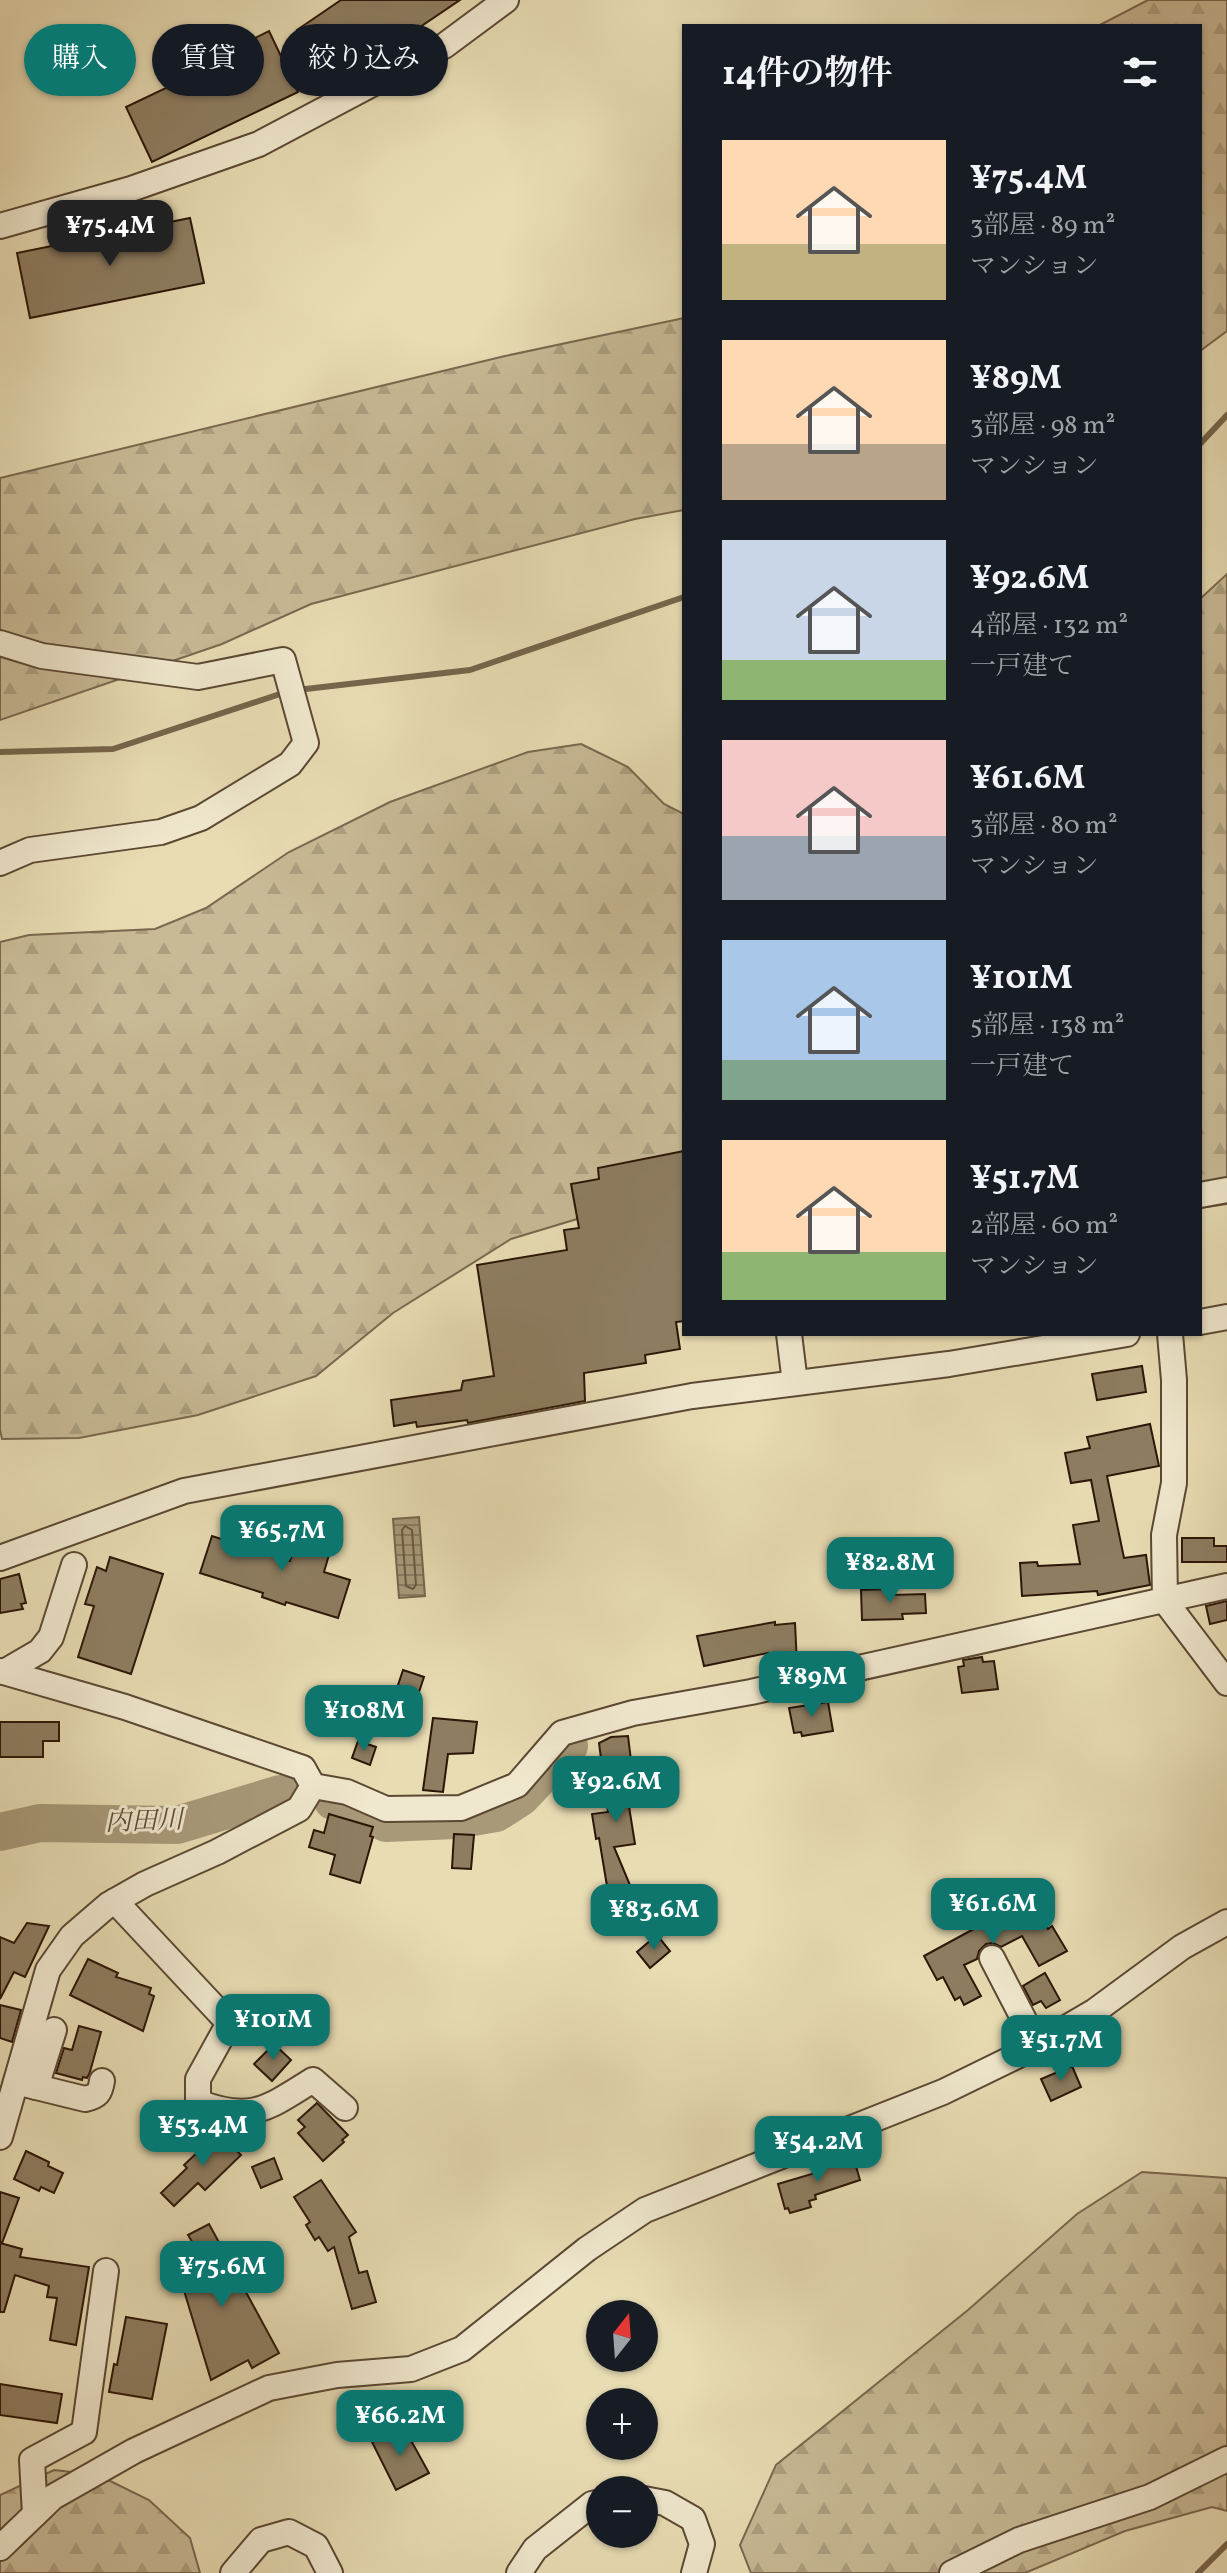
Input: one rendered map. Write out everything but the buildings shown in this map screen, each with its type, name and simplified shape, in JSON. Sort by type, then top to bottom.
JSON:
[{"type":"street","points":[[0,226],[131,189],[259,144],[444,46],[506,0]]},
{"type":"street","points":[[0,643],[42,656],[198,677],[283,660],[306,743],[290,764],[201,818],[161,832],[30,850],[0,863]]},
{"type":"street","points":[[1202,1195],[1227,1190]]},
{"type":"street","points":[[1202,1322],[1227,1317]]},
{"type":"street","points":[[789,1336],[795,1383]]},
{"type":"street","points":[[0,1558],[184,1491],[692,1396],[949,1364],[1115,1336]]},
{"type":"street","points":[[1170,1336],[1174,1380],[1174,1483],[1164,1535],[1165,1601],[1227,1683]]},
{"type":"street","points":[[2,1671],[40,1651],[51,1637],[74,1565]]},
{"type":"street","points":[[313,1786],[347,1792],[386,1809],[461,1808],[517,1785],[562,1733],[633,1713],[751,1692],[1227,1586]]},
{"type":"street","points":[[2,1671],[125,1707],[303,1768],[313,1786]]},
{"type":"street","points":[[26,2084],[48,1970],[72,1936],[115,1901],[299,1809],[313,1786]]},
{"type":"street","points":[[115,1901],[229,2023],[198,2079],[198,2102],[236,2113],[255,2111],[273,2105],[313,2080],[345,2108]]},
{"type":"street","points":[[0,2548],[53,2497],[134,2451],[269,2388],[337,2375],[411,2369],[462,2349],[587,2249],[645,2210],[943,2092],[1037,2045],[1095,2011],[1182,1947],[1227,1922]]},
{"type":"street","points":[[992,1958],[1037,2045]]},
{"type":"street","points":[[0,2137],[54,2030]]},
{"type":"street","points":[[26,2084],[85,2099],[100,2092],[102,2081]]},
{"type":"street","points":[[35,2514],[32,2460],[84,2432],[106,2271]]},
{"type":"street","points":[[952,2573],[1019,2540],[1150,2497],[1227,2459]]},
{"type":"street","points":[[658,2502],[693,2519],[702,2544],[694,2573]]},
{"type":"street","points":[[519,2573],[535,2549],[586,2509]]},
{"type":"street","points":[[233,2573],[261,2540],[289,2532],[316,2546],[330,2573]]},
{"type":"green space","points":[[1148,0],[1227,0],[1227,331],[1202,350],[1202,24],[1102,24]]},
{"type":"green space","points":[[682,318],[682,510],[635,519],[311,604],[222,644],[0,720],[0,478],[505,356]]},
{"type":"green space","points":[[1227,574],[1227,1204],[1202,1208],[1202,597]]},
{"type":"green space","points":[[581,744],[628,767],[664,804],[682,813],[682,1200],[587,1216],[511,1239],[393,1313],[316,1376],[198,1415],[79,1438],[2,1439],[0,942],[29,935],[155,929],[206,908],[289,852],[390,802],[528,752]]},
{"type":"green space","points":[[1142,2172],[1227,2178],[1227,2511],[1212,2507],[1125,2531],[1025,2573],[751,2573],[740,2545],[776,2465],[968,2310],[1077,2214]]},
{"type":"green space","points":[[54,2470],[98,2475],[149,2500],[190,2538],[200,2573],[0,2573],[0,2495]]},
{"type":"water","points":[[419,1517],[425,1596],[399,1598],[393,1519]]},
{"type":"waterway","points":[[1202,442],[1227,415]]},
{"type":"waterway","points":[[297,690],[470,670],[682,598]]},
{"type":"waterway","points":[[0,752],[113,749],[286,692]]},
{"type":"waterway","name":"内田川","points":[[333,1801],[352,1803],[386,1823],[455,1820],[496,1813],[521,1797],[569,1746]]},
{"type":"waterway","name":"内田川","points":[[0,1832],[40,1823],[177,1825],[280,1794],[286,1795]]},
{"type":"waterway","points":[[1198,2573],[1227,2544]]}]
